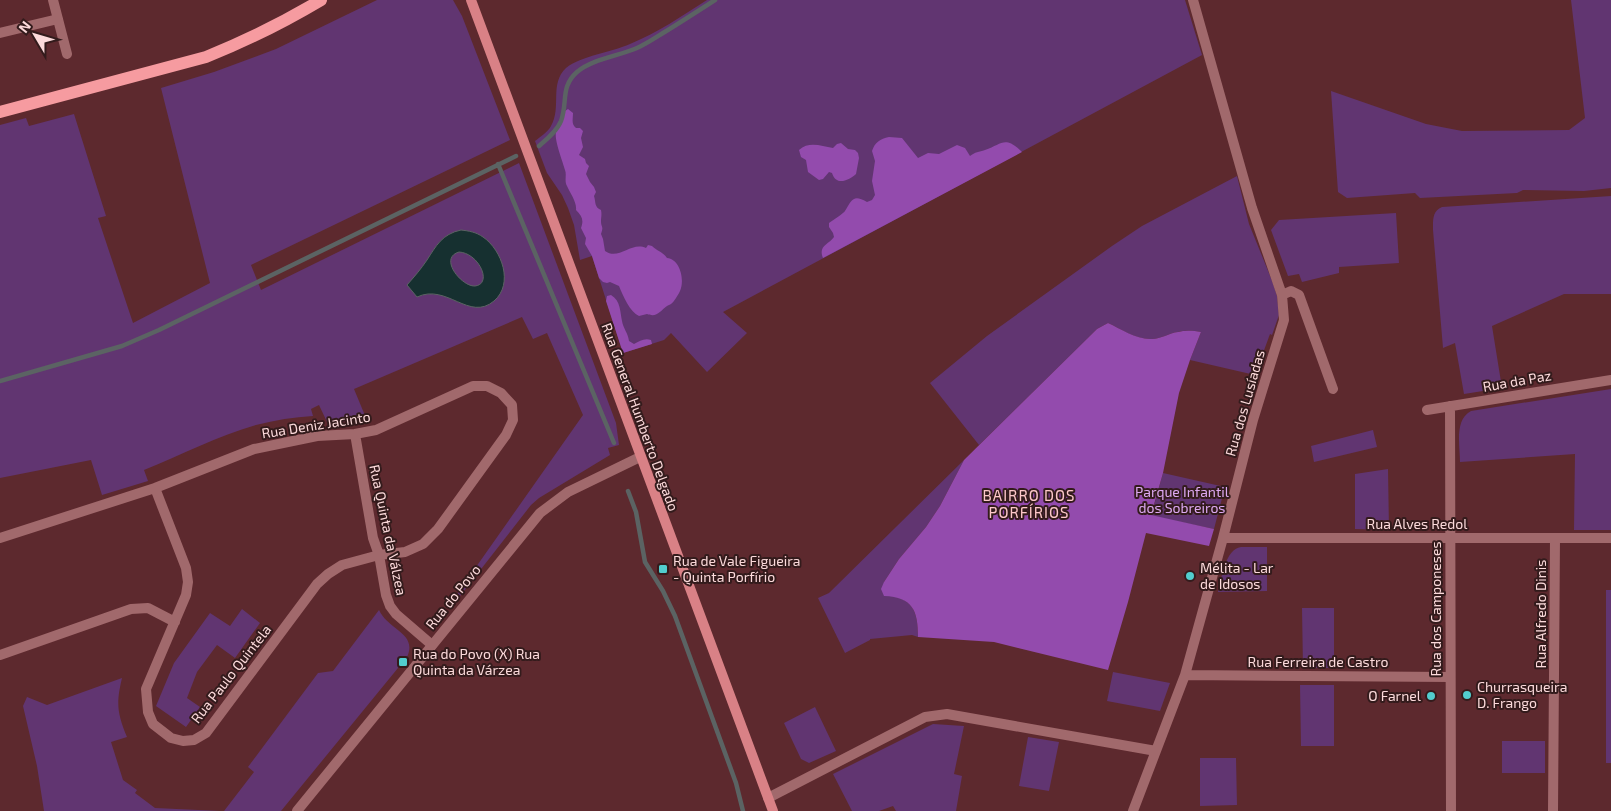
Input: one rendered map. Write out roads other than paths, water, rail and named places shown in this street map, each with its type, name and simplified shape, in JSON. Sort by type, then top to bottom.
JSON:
[{"type":"main road","points":[[0,112],[206,56],[264,32],[321,0]]},
{"type":"main road","name":"Rua General Humberto Delgado","points":[[463,0],[483,33]]},
{"type":"main road","name":"Rua General Humberto Delgado","points":[[471,0],[773,811]]},
{"type":"street","points":[[53,0],[67,54]]},
{"type":"street","name":"Rua dos Lusíadas","points":[[1133,811],[1185,675],[1253,420],[1284,320],[1282,294],[1252,208],[1193,0]]},
{"type":"street","points":[[0,33],[58,18]]},
{"type":"street","points":[[1282,294],[1291,291],[1299,295],[1333,389]]},
{"type":"street","name":"Rua da Paz","points":[[1428,410],[1611,380]]},
{"type":"street","name":"Rua Deniz Jacinto","points":[[0,538],[155,488],[254,449],[317,436],[355,434],[376,430],[473,386],[486,386],[501,393],[512,405],[513,420],[506,435],[438,529],[423,544],[405,552],[379,555]]},
{"type":"street","name":"Rua dos Camponeses","points":[[1450,406],[1451,811]]},
{"type":"street","name":"Rua Quinta da Válzea","points":[[355,434],[373,538],[379,555],[386,595],[390,606],[396,614],[432,645]]},
{"type":"street","name":"Rua do Povo","points":[[297,811],[540,512],[568,492],[640,457]]},
{"type":"street","name":"Rua Paulo Quintela","points":[[155,488],[188,575],[186,596],[146,689],[148,712],[153,724],[171,738],[183,741],[194,740],[206,733],[318,584],[328,574],[342,565],[379,555]]},
{"type":"street","name":"Rua Alves Redol","points":[[1223,538],[1611,538]]},
{"type":"street","name":"Rua Alfredo Dinis","points":[[1554,811],[1555,538]]},
{"type":"street","points":[[0,655],[131,609],[148,608],[175,622]]},
{"type":"street","name":"Rua Ferreira de Castro","points":[[1185,675],[1450,677]]},
{"type":"street","points":[[768,798],[925,717],[936,715],[947,714],[1156,751]]},
{"type":"water","points":[[464,230],[480,235],[490,243],[500,258],[503,267],[503,286],[500,294],[494,301],[485,306],[467,305],[438,295],[428,294],[417,297],[407,285],[440,241],[454,232]],"holes":[[[459,252],[466,254],[478,263],[483,275],[483,280],[475,286],[464,282],[451,266],[453,255]]]},
{"type":"waterway","points":[[539,146],[552,135],[559,125],[563,114],[568,83],[577,72],[590,64],[644,45],[715,0]]},
{"type":"waterway","points":[[0,381],[122,346],[159,330],[516,156]]},
{"type":"waterway","points":[[498,164],[614,443]]},
{"type":"waterway","points":[[628,491],[636,512],[645,562],[663,591],[675,616],[736,783],[743,811]]},
{"type":"place","name":"Rua de Vale Figueira - Quinta Porfírio","points":[[663,569]]},
{"type":"place","name":"Mélita - Lar de Idosos","points":[[1190,576]]},
{"type":"place","name":"Rua do Povo (X) Rua Quinta da Várzea","points":[[403,662]]},
{"type":"place","name":"Churrasqueira D. Frango","points":[[1467,695]]},
{"type":"place","name":"O Farnel","points":[[1431,696]]},
{"type":"district","name":"BAIRRO DOS PORFÍRIOS","points":[[1029,504]]},
{"type":"park label","name":"Parque Infantil dos Sobreiros","points":[[1182,500]]}]
